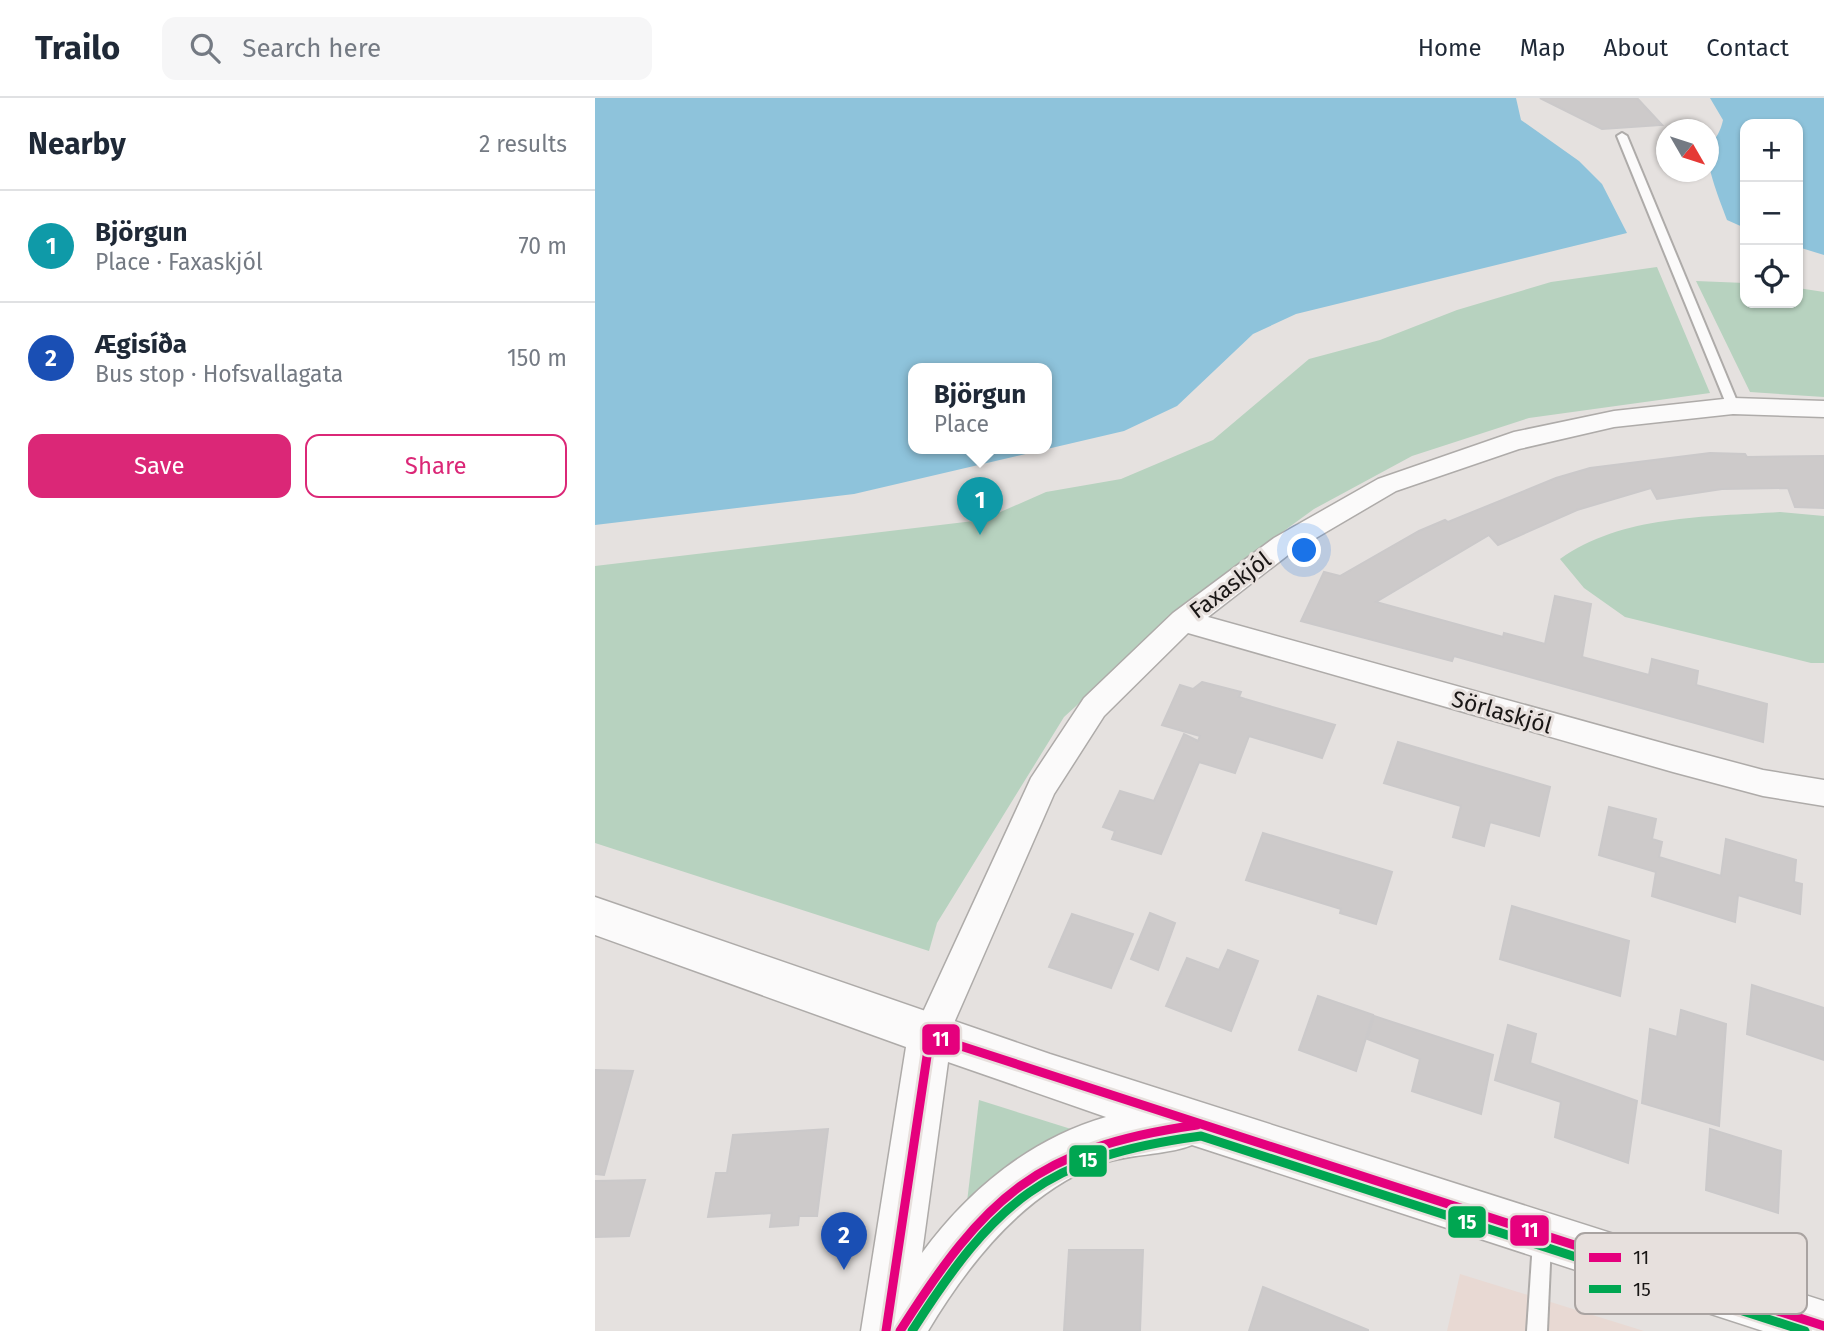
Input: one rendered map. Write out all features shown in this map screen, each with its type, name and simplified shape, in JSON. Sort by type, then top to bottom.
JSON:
[{"type":"street","name":"Faxaskjól","points":[[930,1036],[1042,787],[1094,707],[1183,621],[1283,545],[1387,485],[1514,441],[1614,419],[1733,406],[1824,409]]},
{"type":"street","name":"Sörlaskjól","points":[[1183,621],[1686,763],[1763,783],[1824,793]]},
{"type":"street","points":[[595,916],[930,1036],[1575,1244]]},
{"type":"street","points":[[886,1331],[930,1036]]},
{"type":"street","points":[[900,1331],[925,1287],[956,1244],[986,1211],[1028,1178],[1077,1150],[1108,1139],[1170,1126],[1202,1125]]},
{"type":"street","points":[[1788,1314],[1824,1326]]},
{"type":"lane","points":[[1622,136],[1733,406]]},
{"type":"lane","points":[[1539,1331],[1543,1233]]},
{"type":"shaded area","points":[[1460,1274],[1575,1310],[1575,1314],[1589,1314],[1644,1331],[1447,1331]]},
{"type":"green space","points":[[1657,267],[1710,393],[1529,418],[1412,456],[1314,509],[1207,587],[1064,717],[937,923],[929,951],[595,843],[595,566],[982,520],[1046,492],[1121,479],[1213,440],[1309,359],[1380,340],[1457,310],[1551,282]]},
{"type":"green space","points":[[1696,281],[1740,283],[1740,308],[1803,308],[1803,289],[1824,292],[1824,397],[1750,392]]},
{"type":"green space","points":[[1780,512],[1824,516],[1824,663],[1811,663],[1625,617],[1584,588],[1560,559],[1584,545],[1637,526],[1694,517]]},
{"type":"green space","points":[[979,1100],[1071,1129],[967,1202]]},
{"type":"water","points":[[595,98],[1516,98],[1521,120],[1579,161],[1602,184],[1627,233],[1296,314],[1253,334],[1177,406],[1124,431],[1052,448],[1052,363],[908,363],[908,454],[1026,454],[854,494],[595,525]]},
{"type":"water","points":[[1710,98],[1824,98],[1824,255],[1803,249],[1803,119],[1740,119],[1740,226],[1727,220],[1713,182],[1719,182],[1719,132],[1723,120]]},
{"type":"building","points":[[1540,98],[1637,98],[1656,119],[1656,125],[1602,129]]},
{"type":"building","points":[[1710,453],[1745,454],[1747,457],[1824,456],[1824,508],[1795,507],[1788,488],[1722,489],[1657,499],[1651,488],[1577,510],[1498,545],[1489,535],[1376,602],[1503,637],[1504,633],[1545,644],[1555,596],[1591,604],[1582,657],[1649,675],[1652,659],[1698,671],[1696,685],[1767,704],[1763,742],[1454,656],[1452,661],[1301,621],[1324,572],[1340,576],[1419,531],[1445,520],[1448,522],[1556,478],[1590,468]]},
{"type":"building","points":[[1202,682],[1241,692],[1239,697],[1245,699],[1335,725],[1322,758],[1249,736],[1235,773],[1199,762],[1161,854],[1112,839],[1115,831],[1103,827],[1120,791],[1154,801],[1184,734],[1198,741],[1200,736],[1162,725],[1180,685],[1193,689]]},
{"type":"building","points":[[1398,742],[1550,787],[1539,836],[1490,822],[1484,846],[1453,837],[1461,806],[1384,783]]},
{"type":"building","points":[[1609,807],[1656,819],[1652,839],[1662,842],[1659,857],[1721,876],[1726,839],[1796,860],[1794,882],[1802,884],[1800,914],[1738,895],[1735,922],[1652,896],[1656,872],[1599,855]]},
{"type":"building","points":[[1263,833],[1392,872],[1376,924],[1340,913],[1341,909],[1246,880]]},
{"type":"building","points":[[1512,906],[1629,941],[1620,996],[1500,959]]},
{"type":"building","points":[[1150,913],[1175,923],[1158,970],[1131,959]]},
{"type":"building","points":[[1072,914],[1133,934],[1111,988],[1049,967]]},
{"type":"building","points":[[1228,950],[1258,961],[1231,1031],[1166,1006],[1187,958],[1219,970]]},
{"type":"building","points":[[1752,985],[1824,1008],[1824,1060],[1747,1034]]},
{"type":"building","points":[[1318,996],[1373,1015],[1356,1071],[1299,1050]]},
{"type":"building","points":[[1681,1010],[1726,1024],[1719,1126],[1642,1103],[1650,1029],[1677,1037]]},
{"type":"building","points":[[1374,1016],[1493,1055],[1481,1114],[1412,1091],[1420,1059],[1367,1039]]},
{"type":"building","points":[[1508,1025],[1536,1034],[1530,1063],[1637,1101],[1628,1163],[1555,1137],[1561,1102],[1495,1080]]},
{"type":"building","points":[[595,1070],[633,1071],[604,1175],[595,1174]]},
{"type":"building","points":[[828,1129],[817,1216],[799,1216],[798,1225],[770,1227],[772,1213],[708,1217],[716,1173],[727,1173],[733,1135]]},
{"type":"building","points":[[1710,1129],[1781,1151],[1778,1213],[1706,1190]]},
{"type":"building","points":[[645,1180],[629,1236],[595,1237],[595,1181]]},
{"type":"building","points":[[1069,1250],[1143,1250],[1140,1331],[1064,1331]]},
{"type":"building","points":[[1263,1287],[1368,1330],[1368,1331],[1249,1331]]},
{"type":"transit line","name":"11","points":[[886,1331],[930,1036],[1575,1245]]},
{"type":"transit line","name":"11","points":[[900,1331],[958,1246],[987,1213],[1020,1185],[1055,1162],[1096,1145],[1143,1133],[1197,1125]]},
{"type":"transit line","name":"15","points":[[912,1331],[968,1249],[997,1218],[1029,1191],[1064,1171],[1103,1155],[1149,1143],[1201,1136],[1575,1257]]},
{"type":"transit line","name":"15","points":[[1752,1314],[1805,1331]]},
{"type":"transit line","name":"11","points":[[1787,1314],[1824,1326]]},
{"type":"place","name":"Björgun","points":[[980,535]]},
{"type":"place","name":"Ægisíða","points":[[844,1270]]}]
